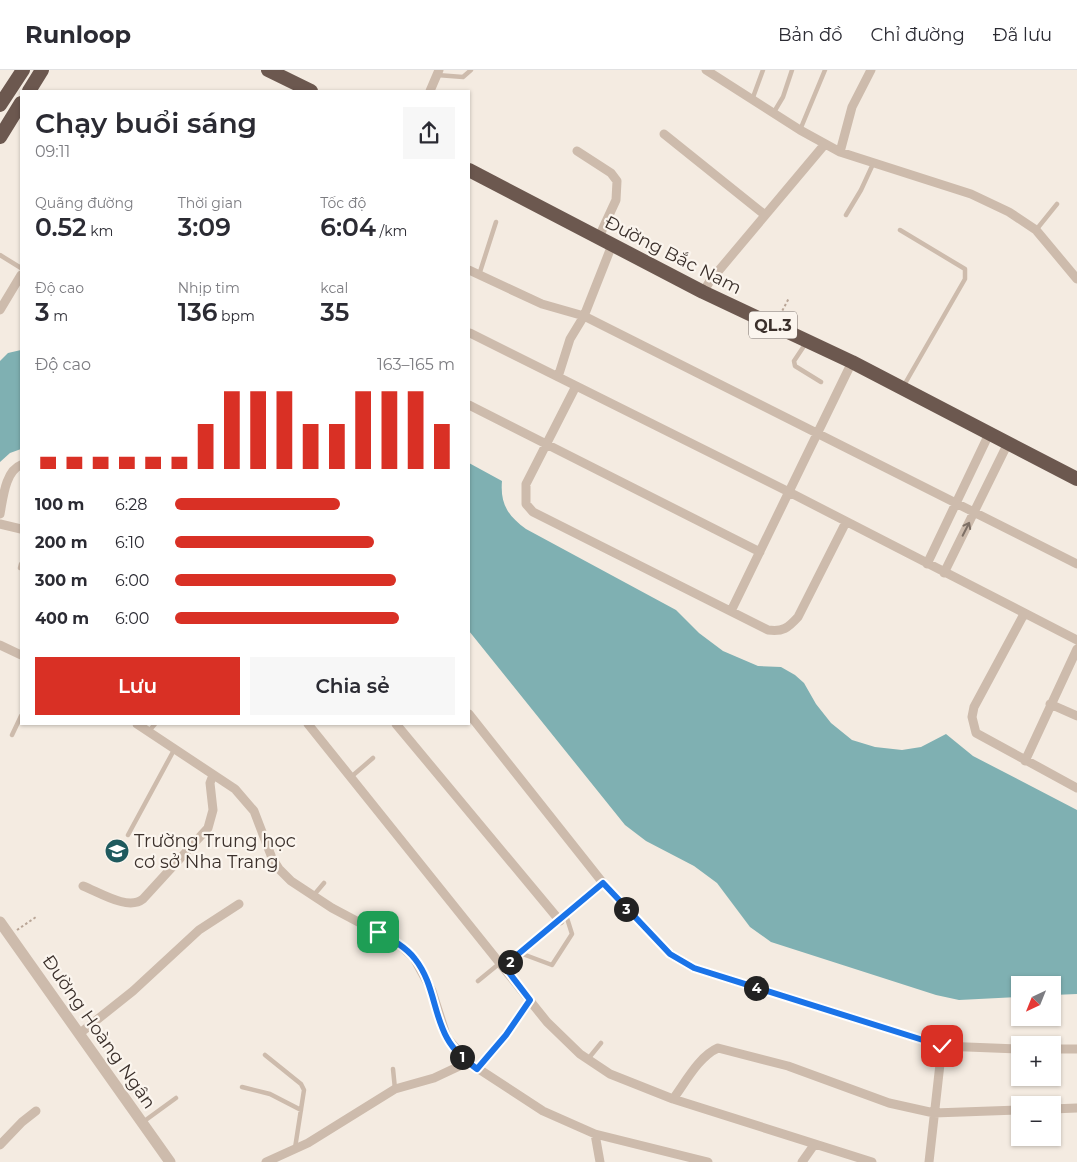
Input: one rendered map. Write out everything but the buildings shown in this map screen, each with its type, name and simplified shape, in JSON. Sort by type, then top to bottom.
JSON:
[{"type":"highway","points":[[0,106],[22,70]]},
{"type":"highway","points":[[30,90],[42,70]]},
{"type":"highway","points":[[271,71],[308,90]]},
{"type":"highway","points":[[0,137],[20,105]]},
{"type":"highway","name":"Đường Bắc Nam","points":[[470,171],[598,239],[703,292],[852,362],[1077,479]]},
{"type":"street","points":[[706,70],[800,130],[840,152],[971,194],[1009,212],[1036,230],[1076,275]]},
{"type":"street","points":[[840,152],[852,107],[871,70]]},
{"type":"street","points":[[430,90],[438,73]]},
{"type":"street","points":[[664,134],[765,216]]},
{"type":"street","points":[[703,292],[825,144]]},
{"type":"street","points":[[577,151],[611,173],[617,181],[616,200],[598,239]]},
{"type":"street","points":[[558,377],[570,339],[584,316],[612,245]]},
{"type":"street","points":[[470,270],[542,304],[584,316],[1077,564]]},
{"type":"street","points":[[0,310],[20,277]]},
{"type":"street","points":[[470,333],[790,492],[1077,640]]},
{"type":"street","points":[[731,611],[852,362]]},
{"type":"street","points":[[576,386],[526,484],[526,504],[533,512],[768,630],[780,631],[789,627],[798,617],[846,522]]},
{"type":"street","points":[[470,406],[760,552]]},
{"type":"street","points":[[928,564],[989,434]]},
{"type":"street","points":[[944,573],[1008,443]]},
{"type":"street","points":[[0,514],[8,481],[20,465]]},
{"type":"street","points":[[0,524],[20,530]]},
{"type":"street","points":[[1024,614],[974,707],[972,717],[976,733],[1077,788]]},
{"type":"street","points":[[0,645],[20,654]]},
{"type":"street","points":[[1025,761],[1077,648]]},
{"type":"street","points":[[1050,704],[1077,716]]},
{"type":"street","points":[[470,715],[603,883],[670,954],[694,968],[942,1046],[1011,1049]]},
{"type":"street","points":[[138,725],[235,789],[254,811],[272,858],[279,869],[312,896],[396,942],[414,958],[432,991],[447,1038],[468,1062],[477,1069],[543,1111],[595,1134],[708,1162]]},
{"type":"street","points":[[309,725],[502,964],[546,1022],[588,1060],[610,1074],[673,1099],[872,1162]]},
{"type":"street","points":[[397,725],[563,918]]},
{"type":"street","points":[[82,886],[125,903],[133,904],[143,899],[208,828],[213,810],[210,783],[213,775]]},
{"type":"street","points":[[502,964],[520,953],[603,883]]},
{"type":"street","points":[[79,1034],[133,990],[200,930],[239,904]]},
{"type":"street","name":"Đường Hoàng Ngân","points":[[0,922],[170,1162]]},
{"type":"street","points":[[477,1069],[506,1035],[530,1000]]},
{"type":"street","points":[[928,1162],[942,1046]]},
{"type":"street","points":[[673,1099],[692,1072],[710,1053],[718,1048],[788,1066],[890,1102],[934,1113],[1011,1110]]},
{"type":"street","points":[[1061,1049],[1077,1049]]},
{"type":"street","points":[[266,1162],[334,1128],[395,1089],[434,1078],[468,1062]]},
{"type":"street","points":[[1061,1109],[1077,1108]]},
{"type":"street","points":[[0,1145],[22,1122],[36,1111]]},
{"type":"street","points":[[595,1134],[600,1162]]},
{"type":"street","points":[[802,1162],[814,1145]]},
{"type":"lane","points":[[438,73],[463,77],[470,70]]},
{"type":"lane","points":[[752,100],[763,70]]},
{"type":"lane","points":[[774,112],[783,96],[792,70]]},
{"type":"lane","points":[[800,130],[824,70]]},
{"type":"lane","points":[[846,215],[861,190],[873,164]]},
{"type":"lane","points":[[1036,230],[1057,204]]},
{"type":"lane","points":[[480,275],[496,222]]},
{"type":"lane","points":[[900,230],[956,262],[965,269],[966,273],[965,279],[902,389]]},
{"type":"lane","points":[[0,255],[20,267]]},
{"type":"lane","points":[[807,342],[794,360],[795,366],[821,382]]},
{"type":"lane","points":[[12,735],[20,718]]},
{"type":"lane","points":[[148,732],[154,725]]},
{"type":"lane","points":[[128,835],[174,750]]},
{"type":"lane","points":[[351,777],[373,758]]},
{"type":"lane","points":[[312,896],[324,883]]},
{"type":"lane","points":[[520,953],[552,965],[572,934],[563,918]]},
{"type":"lane","points":[[478,981],[502,964]]},
{"type":"lane","points":[[588,1060],[601,1043]]},
{"type":"lane","points":[[265,1055],[301,1084],[304,1095],[295,1149]]},
{"type":"lane","points":[[393,1068],[395,1089]]},
{"type":"lane","points":[[242,1087],[270,1094],[301,1110]]},
{"type":"lane","points":[[142,1123],[176,1098]]},
{"type":"path","points":[[775,326],[789,298]]},
{"type":"path","points":[[10,936],[36,917]]},
{"type":"water","points":[[20,350],[20,449],[10,453],[0,462],[0,361],[8,353]]},
{"type":"water","points":[[470,464],[502,481],[502,496],[506,509],[526,529],[676,610],[699,633],[723,651],[758,666],[781,667],[795,675],[804,683],[816,704],[831,723],[852,740],[875,747],[902,750],[921,747],[946,734],[973,756],[1077,810],[1077,994],[1061,995],[1061,976],[1011,976],[1011,997],[959,1000],[936,995],[771,942],[750,927],[717,883],[694,866],[646,841],[625,825],[470,632]]},
{"type":"place","name":"Trường Trung học cơ sở Nha Trang","points":[[117,851]]},
{"type":"route","points":[[378,932],[396,942],[414,958],[425,974],[447,1038],[458,1053],[477,1069],[506,1035],[530,1000],[504,966],[603,883],[646,932],[670,954],[694,968],[942,1046]]}]
